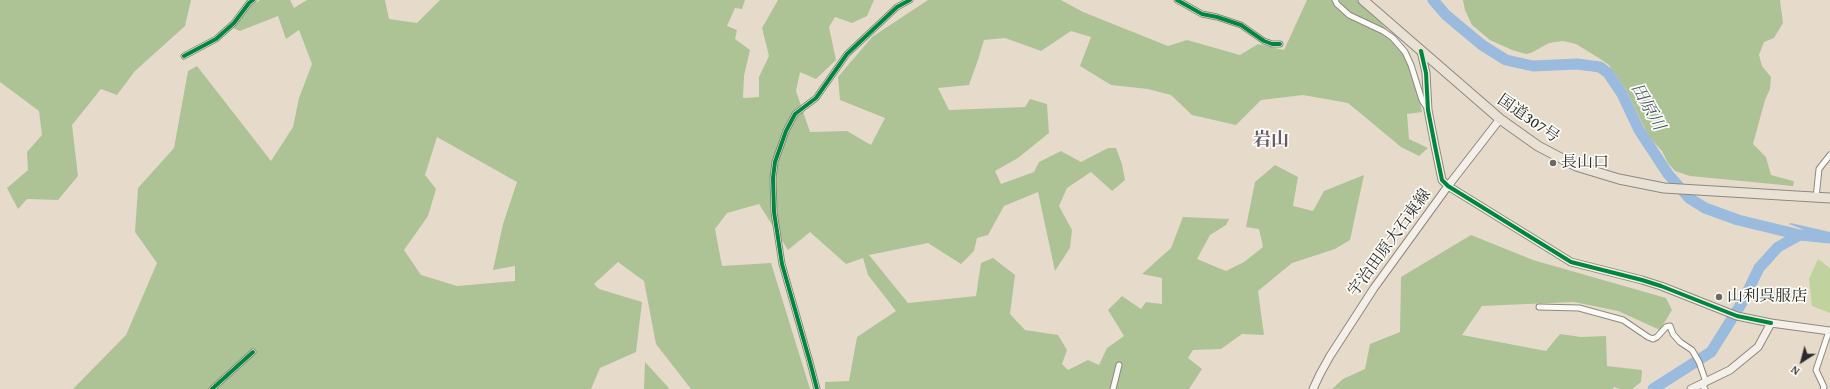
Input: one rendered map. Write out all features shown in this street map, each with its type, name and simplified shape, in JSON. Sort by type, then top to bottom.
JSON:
[{"type":"highway","name":"国道307号","points":[[1363,0],[1500,120],[1538,146],[1576,166],[1619,179],[1664,188],[1830,198]]},
{"type":"street","points":[[184,56],[216,39],[234,23],[248,3],[252,0]]},
{"type":"street","points":[[817,389],[782,264],[774,212],[773,178],[775,162],[786,131],[795,114],[816,98],[846,54],[897,7],[910,0]]},
{"type":"street","points":[[1177,0],[1202,14],[1242,25],[1264,41],[1272,44],[1280,44]]},
{"type":"street","points":[[1335,0],[1337,4],[1349,15],[1383,31],[1405,52],[1411,64],[1422,100],[1428,110]]},
{"type":"street","points":[[1421,51],[1426,73],[1428,110],[1442,180],[1448,186],[1571,262],[1661,286],[1737,316],[1771,323],[1829,331],[1816,370],[1824,387],[1823,389]]},
{"type":"street","name":"宇治田原大石東線","points":[[1314,389],[1330,356],[1374,288],[1448,186],[1500,120]]},
{"type":"street","points":[[1816,198],[1819,169],[1830,155]]},
{"type":"street","points":[[1539,307],[1579,308],[1623,320],[1653,339],[1657,337],[1666,327],[1670,326],[1673,334],[1680,342],[1692,350],[1699,362],[1705,385]]},
{"type":"street","points":[[1691,389],[1705,385],[1730,370],[1758,346],[1771,323]]},
{"type":"street","points":[[212,389],[253,352]]},
{"type":"street","points":[[1113,389],[1119,365]]},
{"type":"green space","points":[[0,0],[191,0],[185,26],[135,71],[117,95],[101,89],[72,125],[78,176],[58,200],[27,199],[18,209],[7,188],[28,170],[27,152],[42,135],[39,111],[0,82]]},
{"type":"green space","points":[[260,0],[290,0],[294,8],[307,0],[385,0],[389,19],[417,23],[440,0],[745,0],[742,9],[735,8],[727,26],[737,30],[735,39],[750,50],[744,76],[743,98],[759,97],[759,77],[769,56],[762,28],[778,0],[874,0],[867,16],[852,23],[835,17],[829,27],[836,60],[816,79],[800,72],[796,91],[810,132],[847,131],[871,145],[885,118],[840,100],[838,77],[872,37],[928,0],[1061,0],[1083,12],[1168,46],[1187,40],[1240,55],[1258,44],[1284,50],[1307,0],[1357,0],[1382,24],[1413,61],[1422,112],[1407,114],[1409,139],[1428,148],[1419,156],[1401,147],[1348,103],[1303,95],[1261,100],[1236,125],[1192,115],[1171,95],[1148,89],[1111,85],[1080,66],[1091,37],[1071,31],[1041,51],[1005,38],[984,40],[969,85],[938,88],[949,110],[1025,107],[1030,99],[1047,104],[1049,133],[1018,158],[995,171],[1001,184],[1034,172],[1039,162],[1061,151],[1081,162],[1108,148],[1116,148],[1122,164],[1125,180],[1112,191],[1091,172],[1067,188],[1059,206],[1072,230],[1070,248],[1055,271],[1038,192],[1004,206],[988,235],[977,238],[974,251],[961,264],[928,243],[869,255],[908,303],[976,296],[981,263],[993,258],[1015,275],[1010,314],[1025,330],[1058,335],[1067,350],[1062,364],[1068,370],[1088,360],[1099,365],[1107,348],[1124,336],[1108,310],[1122,296],[1141,309],[1146,302],[1162,304],[1162,278],[1142,274],[1171,248],[1183,217],[1229,219],[1226,225],[1210,235],[1197,259],[1226,271],[1244,262],[1263,247],[1259,229],[1246,227],[1255,182],[1275,165],[1298,177],[1293,206],[1313,211],[1324,191],[1364,175],[1350,240],[1335,249],[1292,263],[1258,291],[1264,335],[1242,334],[1221,349],[1193,350],[1188,358],[1202,369],[1189,389],[825,389],[825,382],[849,381],[857,337],[896,311],[868,275],[863,258],[846,264],[810,232],[788,250],[759,204],[727,213],[715,229],[722,266],[771,263],[810,389],[691,389],[656,344],[644,281],[618,262],[594,284],[599,289],[642,302],[636,352],[600,368],[591,389],[73,389],[126,335],[157,263],[135,232],[138,188],[174,148],[188,71],[197,66],[271,161],[293,127],[299,98],[312,64],[299,30],[286,39],[278,16],[240,31],[233,28],[250,6]],"holes":[[[437,137],[517,182],[503,224],[493,270],[515,266],[515,281],[457,286],[421,275],[404,250],[428,216],[436,189],[425,175]]]},
{"type":"green space","points":[[1463,0],[1780,0],[1783,23],[1774,38],[1764,42],[1759,55],[1762,66],[1771,77],[1770,89],[1765,100],[1753,144],[1766,157],[1771,175],[1793,181],[1793,186],[1690,176],[1675,171],[1668,163],[1662,151],[1649,137],[1626,90],[1609,65],[1576,44],[1563,41],[1549,43],[1531,53],[1526,54],[1512,50],[1490,40],[1472,25],[1465,10]]},
{"type":"green space","points":[[1471,235],[1533,260],[1666,298],[1672,310],[1660,330],[1618,311],[1574,302],[1482,306],[1462,335],[1546,351],[1560,334],[1581,337],[1606,336],[1607,366],[1642,370],[1641,382],[1632,389],[1620,389],[1614,387],[1613,389],[1332,389],[1343,379],[1365,369],[1370,344],[1400,332],[1401,277]]},
{"type":"green space","points":[[1818,259],[1830,268],[1830,313],[1812,306],[1809,279]]},
{"type":"green space","points":[[645,362],[668,387],[669,389],[644,389]]},
{"type":"water","points":[[1791,223],[1830,232],[1830,240],[1797,240],[1808,233],[1807,231],[1789,224]]},
{"type":"waterway","name":"田原川","points":[[1433,0],[1446,15],[1482,45],[1506,60],[1533,66],[1577,64],[1600,67],[1608,73],[1622,94],[1639,130],[1668,174],[1689,198],[1705,208],[1738,220],[1800,235],[1830,238]]},
{"type":"waterway","points":[[1653,389],[1711,352],[1743,301],[1759,268],[1778,247],[1800,235]]},
{"type":"cycle path","points":[[184,56],[216,39],[234,23],[253,0]]},
{"type":"cycle path","points":[[817,389],[782,264],[774,212],[773,178],[775,162],[786,131],[795,114],[816,98],[847,54],[897,7],[910,0]]},
{"type":"cycle path","points":[[1177,0],[1202,14],[1241,25],[1264,41],[1272,44],[1280,44]]},
{"type":"cycle path","points":[[1421,51],[1426,73],[1428,110],[1435,146],[1442,180],[1448,186],[1571,262],[1642,280],[1737,316],[1771,323]]},
{"type":"cycle path","points":[[212,389],[253,352]]},
{"type":"place","name":"長山口","points":[[1553,163]]},
{"type":"place","name":"山利呉服店","points":[[1719,297]]},
{"type":"district","name":"岩山","points":[[1271,140]]}]
